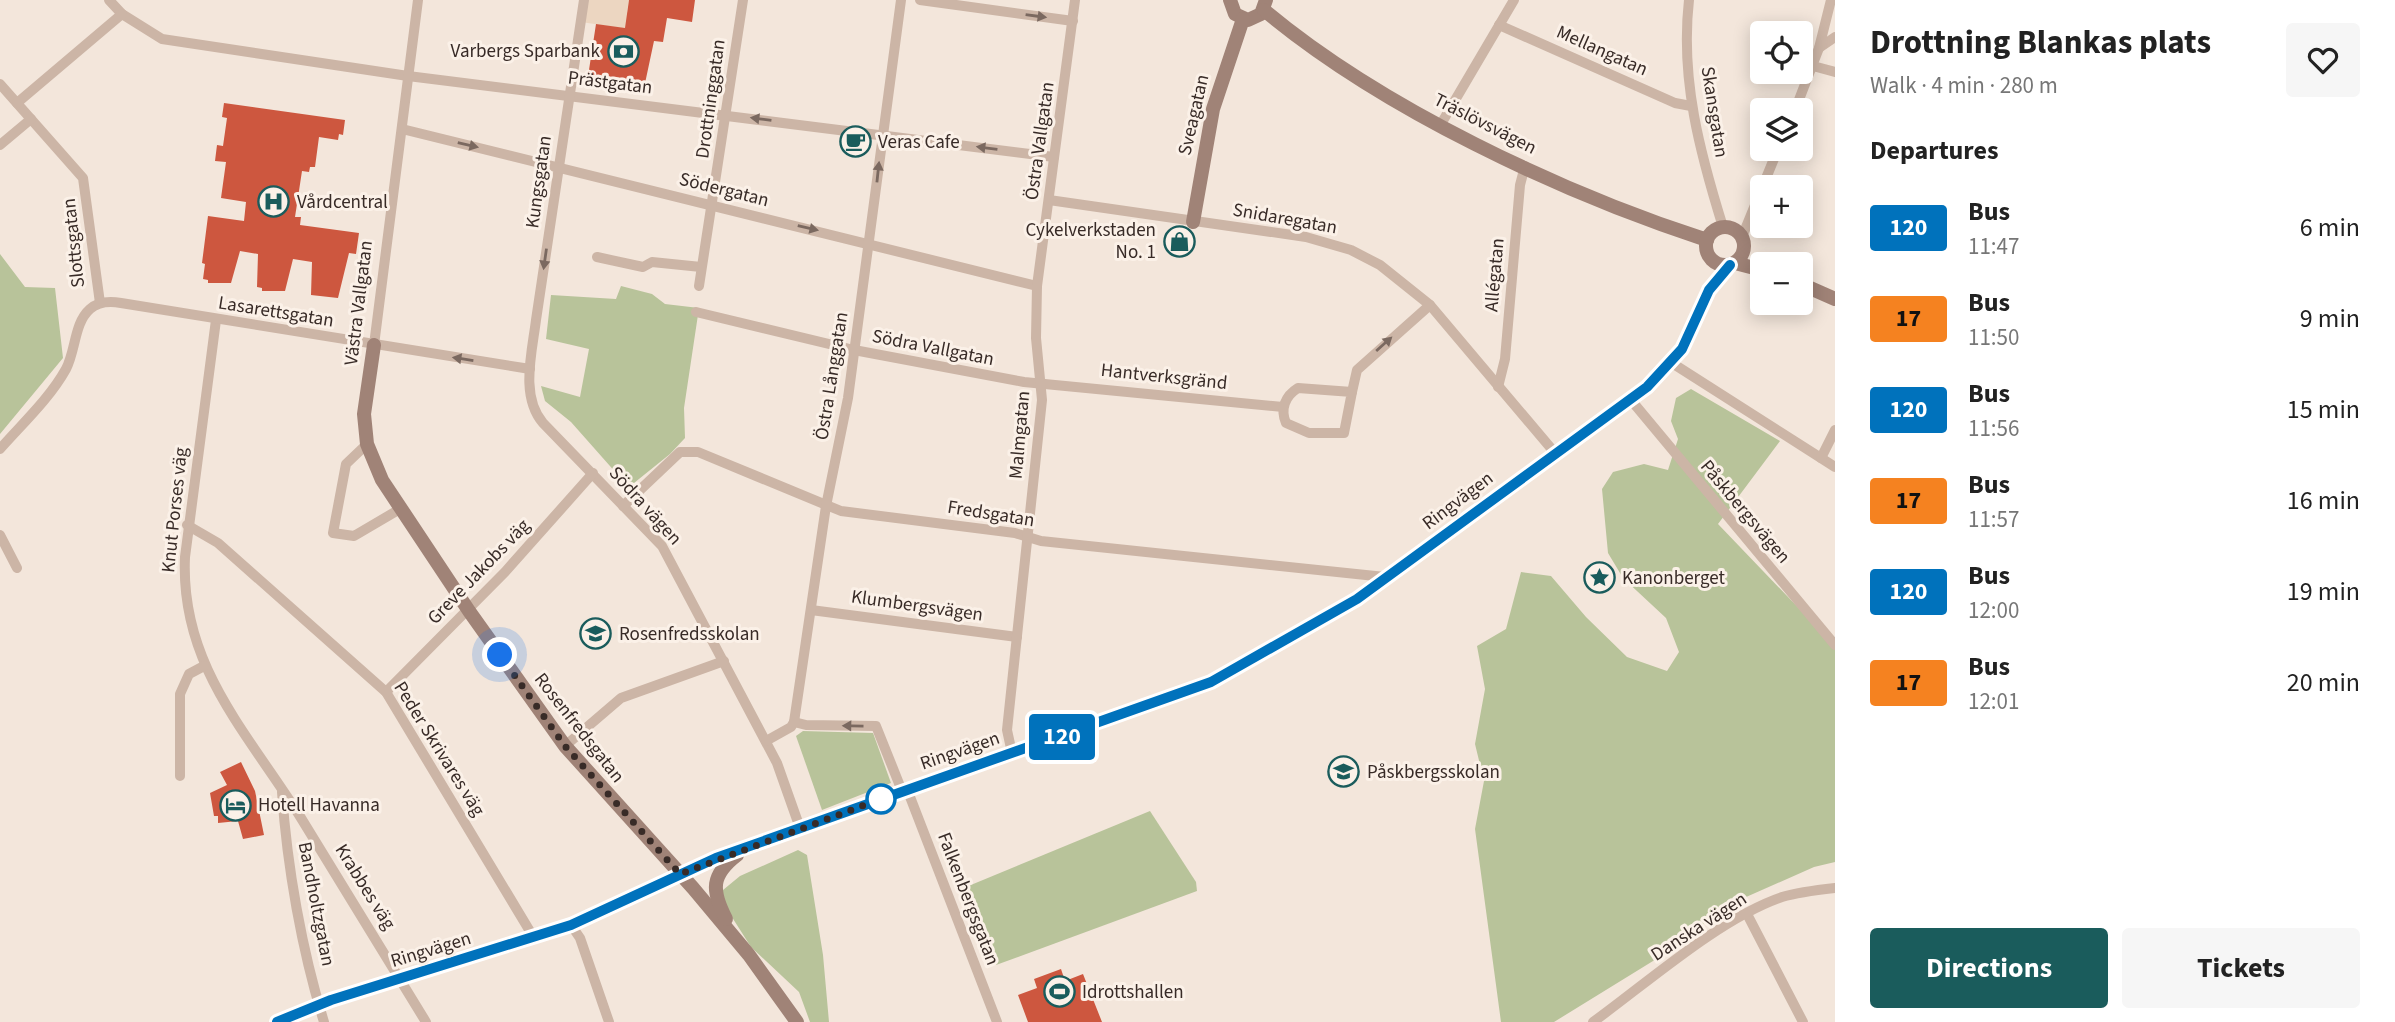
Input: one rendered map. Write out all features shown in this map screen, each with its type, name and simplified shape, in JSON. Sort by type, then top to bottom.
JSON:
[{"type":"street","points":[[17,103],[122,14],[109,0]]},
{"type":"street","name":"Västra Vallgatan","points":[[367,444],[364,414],[418,0]]},
{"type":"street","name":"Kungsgatan","points":[[530,369],[584,0]]},
{"type":"street","name":"Drottninggatan","points":[[699,286],[743,0]]},
{"type":"street","name":"Östra Långgatan","points":[[793,722],[826,506],[848,398],[901,0]]},
{"type":"street","points":[[920,0],[1073,21]]},
{"type":"street","name":"Östra Vallgatan","points":[[1037,286],[1075,0]]},
{"type":"street","points":[[1230,0],[1232,10],[1243,19],[1257,17],[1265,5]]},
{"type":"street","points":[[1441,124],[1514,0]]},
{"type":"street","name":"Skansgatan","points":[[1689,0],[1687,54],[1691,106],[1709,185],[1723,227]]},
{"type":"street","points":[[1813,63],[1831,0]]},
{"type":"street","name":"Träslövsvägen","points":[[1265,5],[1335,62],[1441,124],[1636,217],[1707,240]]},
{"type":"street","name":"Prästgatan","points":[[122,14],[162,39],[408,76],[1055,157]]},
{"type":"street","name":"Sveagatan","points":[[1193,222],[1213,109],[1243,19]]},
{"type":"street","name":"Mellangatan","points":[[1499,25],[1675,103],[1691,106]]},
{"type":"street","points":[[1819,48],[1835,37]]},
{"type":"street","points":[[1813,66],[1835,72]]},
{"type":"street","name":"Slottsgatan","points":[[0,84],[79,172],[85,184],[100,303]]},
{"type":"street","points":[[0,145],[31,118]]},
{"type":"street","name":"Södergatan","points":[[402,129],[870,242],[1037,286]]},
{"type":"street","points":[[1733,264],[1774,161]]},
{"type":"street","name":"Allégatan","points":[[1498,387],[1505,359],[1520,185],[1525,166]]},
{"type":"street","name":"Snidaregatan","points":[[1049,200],[1306,237],[1351,250],[1380,265],[1430,305],[1555,453]]},
{"type":"street","points":[[1750,268],[1721,265],[1710,258],[1707,240],[1713,231],[1723,227],[1736,231],[1753,252]]},
{"type":"street","points":[[597,257],[643,267],[652,262],[701,267]]},
{"type":"street","name":"Ringvägen","points":[[1709,290],[1710,258]]},
{"type":"street","name":"Ringvägen","points":[[277,1022],[318,1005],[571,925],[680,874],[748,847],[1211,682],[1344,607],[1631,400],[1672,363],[1688,338],[1709,290],[1733,264]]},
{"type":"street","name":"Malmgatan","points":[[1012,753],[1007,730],[1042,383],[1035,338],[1037,286]]},
{"type":"street","points":[[1813,289],[1835,299]]},
{"type":"street","points":[[0,449],[61,377],[72,355],[80,324],[90,309],[100,303]]},
{"type":"street","name":"Lasarettsgatan","points":[[100,303],[121,303],[530,369]]},
{"type":"street","points":[[1352,392],[1298,388],[1286,397],[1283,418],[1293,429],[1309,433],[1345,433],[1357,370],[1430,305]]},
{"type":"street","name":"Södra Vallgatan","points":[[696,312],[854,351],[1042,383]]},
{"type":"street","name":"Knut Porses väg","points":[[204,666],[190,628],[184,595],[187,525],[216,320]]},
{"type":"street","points":[[1672,363],[1835,467]]},
{"type":"street","name":"Södra vägen","points":[[530,369],[532,405],[537,416],[662,546],[766,741],[800,828]]},
{"type":"street","name":"Hantverksgränd","points":[[1042,383],[1283,407]]},
{"type":"street","name":"Påskbergsvägen","points":[[1631,400],[1835,645]]},
{"type":"street","points":[[1821,458],[1835,430]]},
{"type":"street","points":[[367,444],[346,464],[333,533],[354,536],[400,509]]},
{"type":"street","name":"Rosenfredsgatan","points":[[367,444],[382,480],[400,509],[565,746],[749,955]]},
{"type":"street","name":"Fredsgatan","points":[[623,506],[680,453],[688,451],[698,452],[841,511],[1028,537],[1385,577]]},
{"type":"street","name":"Greve Jakobs väg","points":[[386,692],[469,611],[593,473]]},
{"type":"street","name":"Peder Skrivares väg","points":[[187,525],[218,543],[386,692],[534,938]]},
{"type":"street","points":[[0,535],[17,568]]},
{"type":"street","name":"Klumbergsvägen","points":[[811,610],[1017,637]]},
{"type":"street","points":[[565,746],[621,698],[724,661]]},
{"type":"street","points":[[180,776],[180,694],[189,674],[204,666]]},
{"type":"street","name":"Krabbes väg","points":[[204,666],[402,979],[426,1022]]},
{"type":"street","points":[[766,741],[791,727],[793,722]]},
{"type":"street","name":"Falkenbergsgatan","points":[[793,722],[806,725],[876,726],[905,790],[997,1022]]},
{"type":"street","name":"Bandholtzgatan","points":[[282,791],[285,839],[318,1005],[324,1022]]},
{"type":"street","name":"Rosenfredsgatan","points":[[748,847],[719,871],[715,892],[720,907],[749,955],[797,1022]]},
{"type":"street","name":"Danska vägen","points":[[1593,1022],[1710,937],[1747,914],[1781,898],[1835,888]]},
{"type":"street","points":[[1747,914],[1803,1022]]},
{"type":"street","points":[[571,925],[580,938],[608,1022]]},
{"type":"green space","points":[[0,254],[25,287],[55,288],[63,358],[0,434]]},
{"type":"green space","points":[[621,286],[652,294],[665,304],[699,308],[684,408],[685,438],[634,483],[625,483],[571,422],[545,401],[541,386],[580,397],[589,349],[546,339],[551,295],[616,299]]},
{"type":"green space","points":[[1691,389],[1780,441],[1718,524],[1835,646],[1835,862],[1814,867],[1728,905],[1666,953],[1554,1022],[1501,1022],[1475,829],[1484,781],[1475,744],[1485,689],[1477,646],[1506,629],[1521,572],[1551,576],[1586,617],[1627,657],[1667,671],[1679,652],[1666,618],[1623,578],[1608,553],[1602,489],[1613,472],[1644,464],[1668,470],[1678,439],[1671,421],[1676,398]]},
{"type":"green space","points":[[803,731],[873,733],[891,783],[822,810],[796,736]]},
{"type":"green space","points":[[1150,811],[1196,882],[1197,891],[996,965],[966,887]]},
{"type":"green space","points":[[798,850],[807,855],[823,955],[829,1022],[810,1022],[799,992],[751,947],[721,900],[723,890],[740,876]]},
{"type":"shaded area","points":[[584,0],[629,0],[627,12],[655,33],[581,22]]},
{"type":"building","name":"Varbergs Sparbank","points":[[629,0],[695,0],[692,22],[667,18],[663,42],[654,41],[644,88],[636,90],[587,83],[596,24],[625,28]]},
{"type":"building","name":"Vårdcentral","points":[[224,103],[345,120],[343,135],[339,134],[338,140],[319,137],[315,167],[310,167],[309,172],[302,171],[295,217],[301,217],[300,225],[359,233],[356,254],[349,253],[338,298],[311,295],[312,262],[293,259],[285,291],[262,291],[262,288],[257,287],[258,254],[240,251],[231,283],[208,283],[208,280],[203,279],[205,264],[202,263],[208,216],[244,221],[246,202],[221,198],[226,162],[215,161],[217,145],[223,146],[227,118],[222,117]]},
{"type":"building","name":"Hotell Havanna","points":[[241,762],[255,791],[264,835],[243,839],[238,821],[218,823],[210,793],[227,785],[220,772]]},
{"type":"building","name":"Idrottshallen","points":[[1061,969],[1065,981],[1083,974],[1102,1022],[1028,1022],[1018,995],[1037,988],[1034,979]]},
{"type":"bus line","name":"120","points":[[277,1022],[331,1000],[571,925],[716,858],[1211,682],[1357,599],[1647,387],[1667,369],[1682,349],[1709,290],[1730,265]]},
{"type":"place","name":"Varbergs Sparbank","points":[[623,51]]},
{"type":"place","name":"Veras Cafe","points":[[855,142]]},
{"type":"place","name":"Vårdcentral","points":[[274,202]]},
{"type":"place","name":"Cykelverkstaden No. 1","points":[[1179,241]]},
{"type":"place","name":"Kanonberget","points":[[1599,578]]},
{"type":"place","name":"Rosenfredsskolan","points":[[596,634]]},
{"type":"place","name":"Påskbergsskolan","points":[[1344,772]]},
{"type":"place","name":"Hotell Havanna","points":[[235,805]]},
{"type":"place","name":"Idrottshallen","points":[[1059,992]]},
{"type":"route","points":[[500,655],[565,746],[680,874],[716,858],[881,799]]}]
